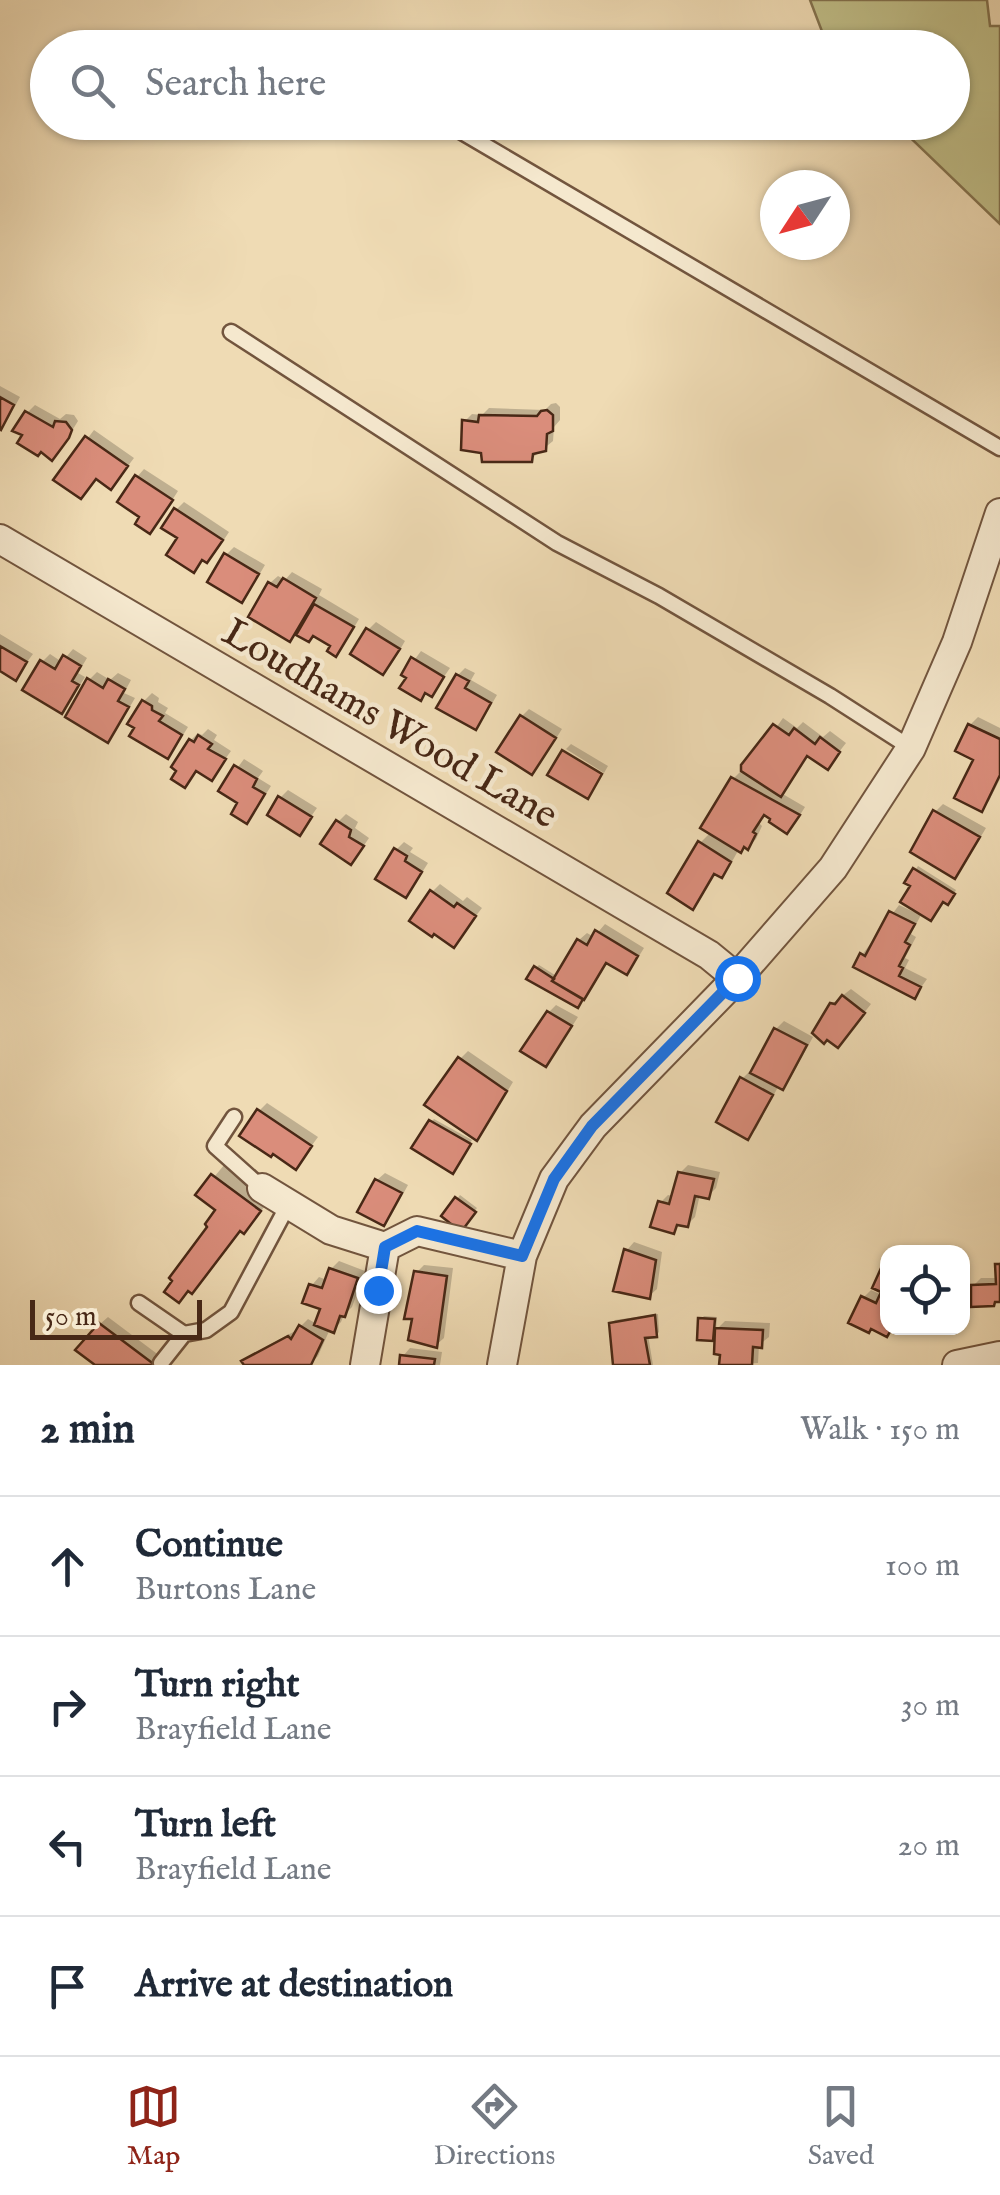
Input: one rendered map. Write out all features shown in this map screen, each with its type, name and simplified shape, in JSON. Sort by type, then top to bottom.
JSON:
[{"type":"street","points":[[502,1365],[522,1256],[554,1179],[592,1126],[737,978],[833,868],[911,748],[956,642],[1000,514]]},
{"type":"street","name":"Loudhams Wood Lane","points":[[0,539],[709,955],[737,978]]},
{"type":"street","points":[[262,1188],[331,1230],[385,1247],[417,1231],[522,1256]]},
{"type":"street","points":[[365,1365],[385,1247]]},
{"type":"street","points":[[957,1365],[1000,1356]]},
{"type":"lane","points":[[477,140],[1000,448]]},
{"type":"lane","points":[[231,332],[557,543],[659,596],[911,748]]},
{"type":"lane","points":[[234,1117],[215,1146],[262,1188]]},
{"type":"lane","points":[[161,1363],[184,1334],[206,1330],[231,1312],[288,1204]]},
{"type":"lane","points":[[139,1303],[184,1334]]},
{"type":"shaded area","points":[[810,0],[987,0],[990,26],[1000,26],[1000,224],[913,140],[970,140],[970,30],[821,30]]},
{"type":"building","points":[[0,397],[14,405],[1,430],[0,429]]},
{"type":"building","points":[[547,410],[553,415],[553,431],[547,434],[546,451],[533,454],[532,462],[482,462],[481,453],[461,450],[462,420],[478,422],[479,415],[537,416]]},
{"type":"building","points":[[25,411],[53,427],[55,421],[66,422],[72,430],[52,461],[17,443],[22,435],[12,431]]},
{"type":"building","points":[[85,436],[128,466],[111,490],[96,479],[81,499],[53,480]]},
{"type":"building","points":[[135,475],[173,500],[150,534],[135,524],[139,517],[117,502]]},
{"type":"building","points":[[174,508],[223,540],[207,563],[202,560],[194,573],[166,555],[177,538],[161,528]]},
{"type":"building","points":[[224,553],[259,574],[242,603],[207,582]]},
{"type":"building","points":[[283,578],[316,598],[290,642],[248,617],[268,582],[277,587]]},
{"type":"building","points":[[314,604],[354,627],[336,657],[327,651],[330,646],[313,636],[309,642],[296,635]]},
{"type":"building","points":[[366,628],[400,649],[383,675],[350,654]]},
{"type":"building","points":[[0,646],[27,662],[16,681],[0,671]]},
{"type":"building","points":[[63,655],[81,666],[72,681],[79,685],[62,714],[22,690],[40,660],[55,669]]},
{"type":"building","points":[[411,657],[444,677],[432,697],[425,693],[421,701],[399,688]]},
{"type":"building","points":[[456,674],[469,681],[465,688],[491,703],[476,730],[436,708]]},
{"type":"building","points":[[87,678],[103,688],[108,679],[125,689],[118,701],[129,707],[108,743],[65,717]]},
{"type":"building","points":[[142,700],[163,716],[159,721],[182,735],[168,759],[129,736],[134,728],[127,724]]},
{"type":"building","points":[[520,715],[556,738],[532,775],[496,752]]},
{"type":"building","points":[[773,724],[789,735],[794,728],[815,744],[820,737],[840,752],[828,770],[807,756],[781,797],[741,771],[741,765]]},
{"type":"building","points":[[968,724],[1000,739],[1000,775],[982,812],[954,798],[973,760],[955,751]]},
{"type":"building","points":[[198,735],[212,744],[208,749],[226,759],[212,781],[196,771],[185,788],[171,779],[176,771],[171,767],[189,739],[194,742]]},
{"type":"building","points":[[562,750],[602,774],[588,799],[547,775]]},
{"type":"building","points":[[234,765],[257,779],[253,787],[265,794],[247,824],[231,814],[237,803],[218,791]]},
{"type":"building","points":[[731,777],[800,815],[787,834],[764,815],[748,850],[744,847],[741,853],[700,828]]},
{"type":"building","points":[[278,796],[312,817],[300,836],[267,815]]},
{"type":"building","points":[[933,810],[980,837],[955,879],[910,852]]},
{"type":"building","points":[[336,820],[351,830],[349,837],[364,846],[351,865],[320,844]]},
{"type":"building","points":[[698,841],[731,862],[722,878],[714,874],[693,910],[667,893]]},
{"type":"building","points":[[394,848],[422,872],[406,898],[375,879]]},
{"type":"building","points":[[913,868],[955,894],[948,905],[943,902],[931,921],[900,902],[910,886],[904,883]]},
{"type":"building","points":[[430,890],[476,916],[454,948],[409,921]]},
{"type":"building","points":[[889,911],[915,924],[905,942],[910,945],[899,966],[903,968],[899,976],[921,987],[915,999],[853,967],[860,953],[865,956]]},
{"type":"building","points":[[595,930],[638,956],[627,975],[606,963],[584,1000],[552,981],[577,939],[587,945]]},
{"type":"building","points":[[534,966],[583,999],[578,1008],[526,979]]},
{"type":"building","points":[[842,995],[865,1013],[838,1048],[827,1040],[824,1044],[812,1033],[830,1003],[835,1004]]},
{"type":"building","points":[[547,1011],[572,1026],[546,1067],[520,1051]]},
{"type":"building","points":[[774,1028],[807,1045],[783,1090],[750,1073]]},
{"type":"building","points":[[458,1057],[507,1091],[477,1141],[424,1105]]},
{"type":"building","points":[[740,1077],[773,1095],[748,1140],[716,1122]]},
{"type":"building","points":[[257,1109],[312,1146],[296,1170],[239,1136]]},
{"type":"building","points":[[429,1120],[471,1144],[453,1174],[411,1148]]},
{"type":"building","points":[[678,1172],[714,1179],[709,1199],[695,1196],[688,1227],[677,1225],[674,1234],[650,1227],[658,1201],[669,1204]]},
{"type":"building","points":[[211,1174],[261,1211],[244,1234],[240,1231],[192,1294],[188,1291],[179,1303],[164,1292],[172,1281],[169,1278],[215,1210],[195,1195]]},
{"type":"building","points":[[375,1179],[402,1193],[384,1226],[357,1212]]},
{"type":"building","points":[[455,1197],[476,1212],[461,1232],[441,1216]]},
{"type":"building","points":[[624,1249],[656,1260],[650,1299],[613,1291]]},
{"type":"building","points":[[995,1264],[1000,1264],[1000,1302],[971,1307],[971,1285],[996,1284]]},
{"type":"building","points":[[329,1268],[358,1278],[345,1317],[340,1316],[334,1333],[314,1325],[320,1309],[302,1303],[309,1284],[322,1288]]},
{"type":"building","points":[[880,1270],[880,1292],[872,1288]]},
{"type":"building","points":[[414,1271],[447,1276],[437,1348],[408,1340],[412,1319],[404,1319]]},
{"type":"building","points":[[880,1294],[880,1334],[848,1323],[861,1296],[876,1303]]},
{"type":"building","points":[[655,1315],[657,1337],[645,1338],[650,1365],[613,1365],[609,1323]]},
{"type":"building","points":[[698,1318],[715,1319],[713,1341],[697,1340]]},
{"type":"building","points":[[99,1323],[155,1365],[95,1365],[75,1350]]},
{"type":"building","points":[[299,1325],[323,1340],[311,1365],[244,1365],[241,1361],[288,1336],[291,1339]]},
{"type":"building","points":[[715,1328],[763,1330],[762,1348],[753,1347],[752,1365],[719,1365],[720,1355],[714,1354]]},
{"type":"building","points":[[400,1355],[435,1359],[434,1365],[399,1365]]},
{"type":"route","points":[[378,1290],[385,1247],[417,1231],[522,1256],[554,1179],[592,1126],[737,978]]}]
